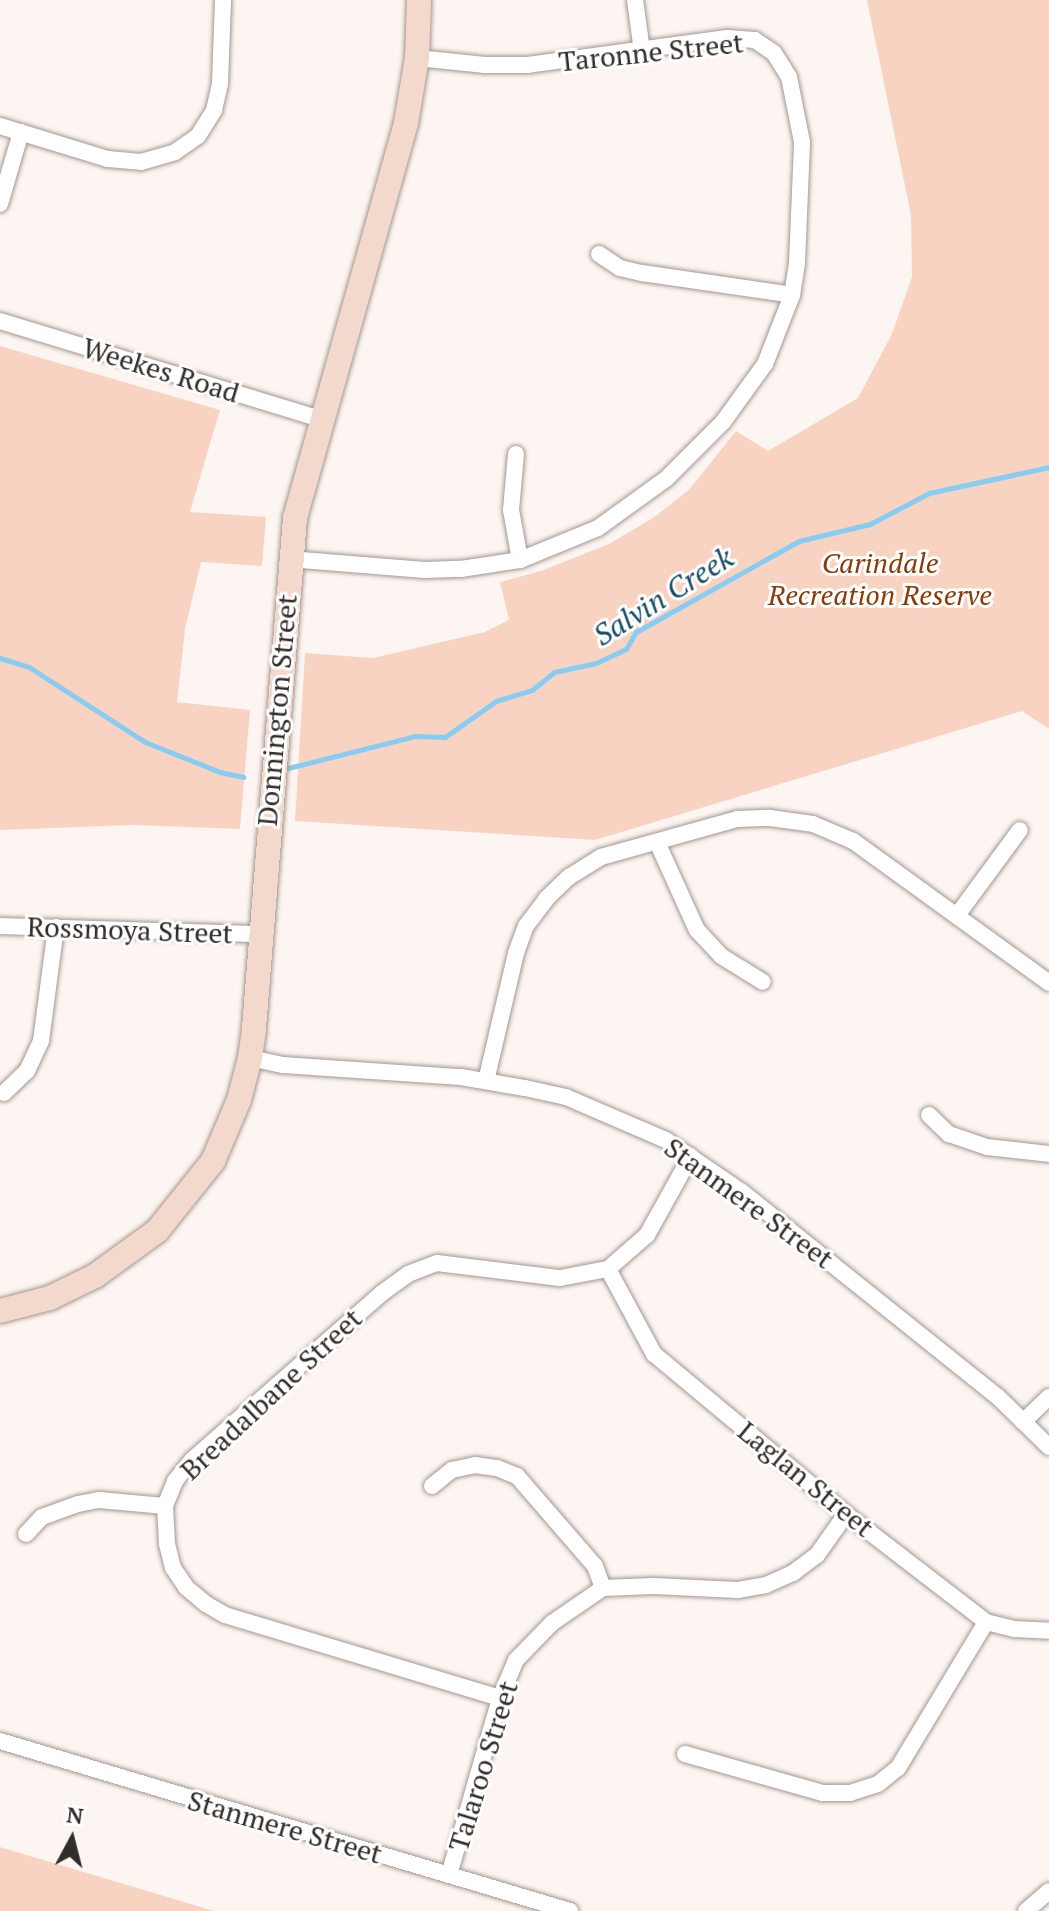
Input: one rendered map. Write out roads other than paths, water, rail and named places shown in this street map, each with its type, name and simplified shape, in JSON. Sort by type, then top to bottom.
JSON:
[{"type":"street","points":[[0,126],[108,159],[141,162],[175,152],[198,136],[214,110],[220,83],[223,0]]},
{"type":"street","name":"Donnington Street","points":[[0,1311],[50,1298],[95,1276],[157,1231],[213,1161],[239,1100],[250,1058],[289,559],[295,518],[406,123],[417,58],[419,0]]},
{"type":"street","points":[[635,0],[642,51]]},
{"type":"street","name":"Taronne Street","points":[[289,559],[425,570],[461,569],[520,560],[598,528],[633,507],[696,452],[765,364],[792,295],[803,174],[802,142],[789,77],[774,53],[755,40],[727,38],[528,65],[485,65],[417,58]]},
{"type":"street","points":[[0,204],[21,132]]},
{"type":"street","points":[[599,254],[620,268],[642,273],[792,295]]},
{"type":"street","name":"Weekes Road","points":[[0,321],[321,419]]},
{"type":"street","points":[[516,454],[511,510],[520,560]]},
{"type":"street","points":[[486,1081],[526,926],[569,877],[601,857],[737,819],[770,818],[813,824],[853,841],[958,914],[1049,983]]},
{"type":"street","points":[[958,914],[1020,830]]},
{"type":"street","points":[[657,842],[697,930],[721,956],[763,982]]},
{"type":"street","name":"Rossmoya Street","points":[[0,926],[260,934]]},
{"type":"street","points":[[4,1093],[27,1071],[41,1041],[56,927]]},
{"type":"street","name":"Stanmere Street","points":[[250,1058],[283,1065],[486,1081],[566,1097],[610,1113],[691,1156],[742,1192],[985,1386],[1049,1447]]},
{"type":"street","points":[[929,1115],[949,1134],[987,1147],[1049,1154]]},
{"type":"street","points":[[608,1269],[647,1235],[691,1156]]},
{"type":"street","name":"Breadalbane Street","points":[[500,1698],[225,1615],[186,1587],[173,1568],[167,1544],[165,1506],[175,1481],[192,1460],[359,1312],[408,1274],[437,1263],[560,1278],[608,1269]]},
{"type":"street","name":"Laglan Street","points":[[608,1269],[654,1354],[846,1514],[986,1622],[1015,1629],[1049,1631]]},
{"type":"street","points":[[1023,1422],[1049,1397]]},
{"type":"street","points":[[432,1486],[452,1470],[475,1465],[497,1468],[517,1476],[595,1566],[603,1588]]},
{"type":"street","points":[[26,1534],[42,1517],[78,1504],[99,1500],[165,1506]]},
{"type":"street","name":"Talaroo Street","points":[[449,1875],[500,1698],[516,1660],[571,1607],[603,1588],[653,1586],[738,1590],[766,1585],[793,1573],[817,1555],[846,1514]]},
{"type":"street","points":[[685,1754],[823,1793],[850,1793],[878,1784],[898,1768],[986,1622]]},
{"type":"street","name":"Stanmere Street","points":[[0,1741],[570,1911]]},
{"type":"street","points":[[1026,1911],[1049,1891]]},
{"type":"waterway","name":"Salvin Creek","points":[[284,769],[415,736],[445,737],[496,701],[532,690],[554,672],[596,663],[626,649],[636,632],[799,541],[870,524],[929,493],[1049,467]]},
{"type":"waterway","name":"Salvin Creek","points":[[0,658],[29,667],[145,742],[220,772],[243,777]]},
{"type":"park label","name":"Carindale Recreation Reserve","points":[[880,579]]}]
